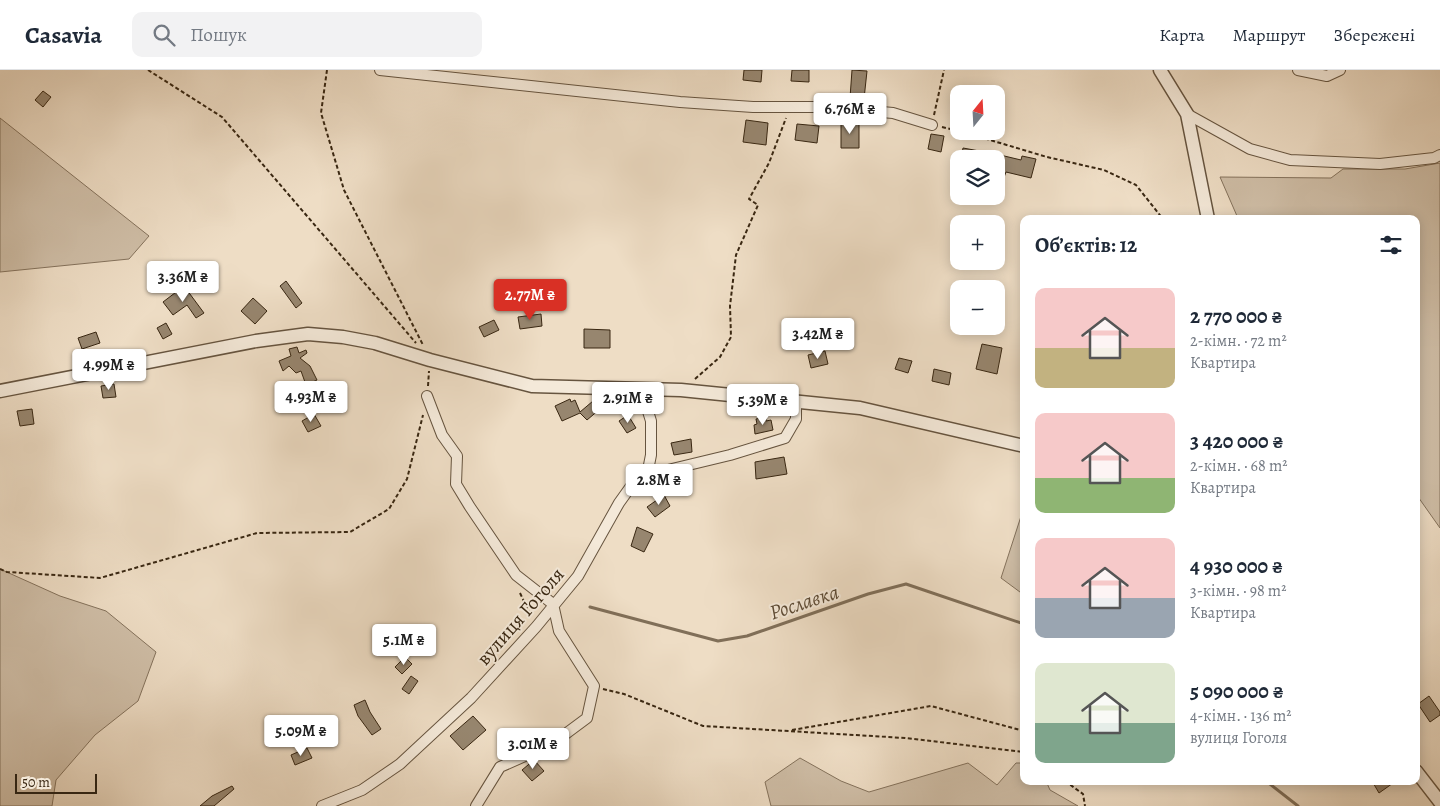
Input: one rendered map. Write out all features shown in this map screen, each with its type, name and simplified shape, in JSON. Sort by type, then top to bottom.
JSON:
[{"type":"street","points":[[380,70],[680,102],[753,107],[826,107],[893,113],[932,125]]},
{"type":"street","points":[[1160,70],[1187,114],[1207,215]]},
{"type":"street","points":[[1298,70],[1327,76],[1340,70]]},
{"type":"street","points":[[1187,114],[1250,149],[1290,160],[1380,164],[1440,156]]},
{"type":"street","points":[[0,391],[246,343],[308,334],[343,337],[375,343],[430,360],[532,386],[681,390],[860,408],[1020,445]]},
{"type":"street","points":[[641,389],[651,421],[651,455],[647,475],[730,455],[785,438],[796,419],[796,403]]},
{"type":"street","points":[[427,396],[442,435],[457,456],[456,484],[516,575],[553,604],[559,631],[594,686],[587,718],[552,744],[500,767],[476,806]]},
{"type":"street","name":"вулиця Гоголя","points":[[322,806],[362,790],[400,764],[471,698],[536,627],[578,576],[619,504],[634,482],[647,475]]},
{"type":"street","points":[[1420,776],[1439,797]]},
{"type":"path","points":[[148,70],[222,117],[417,344]]},
{"type":"path","points":[[327,70],[321,113],[344,190],[430,360],[427,396]]},
{"type":"path","points":[[944,70],[932,125],[950,129]]},
{"type":"path","points":[[681,390],[720,357],[730,337],[730,306],[736,255],[758,205],[749,199],[769,163],[791,107]]},
{"type":"path","points":[[991,140],[1104,170],[1136,185],[1160,215]]},
{"type":"path","points":[[0,569],[7,572],[100,578],[257,533],[350,532],[389,509],[403,487],[407,479],[423,416]]},
{"type":"path","points":[[518,588],[536,627]]},
{"type":"path","points":[[594,686],[624,694],[703,726],[905,738],[1020,752]]},
{"type":"path","points":[[787,731],[931,706],[1020,730]]},
{"type":"path","points":[[1071,785],[1083,794],[1085,806]]},
{"type":"shaded area","points":[[0,118],[149,236],[129,259],[0,272]]},
{"type":"shaded area","points":[[1440,163],[1440,528],[1420,500],[1420,215],[1237,215],[1220,177],[1331,178],[1343,169],[1405,169]]},
{"type":"shaded area","points":[[1020,519],[1020,592],[1001,578]]},
{"type":"shaded area","points":[[0,569],[60,596],[106,611],[156,652],[138,701],[95,735],[56,780],[52,806],[0,806]]},
{"type":"shaded area","points":[[800,758],[841,781],[869,792],[968,763],[997,785],[1016,763],[1020,763],[1020,785],[1048,785],[1050,790],[1078,806],[771,806],[765,782]]},
{"type":"building","points":[[744,70],[762,70],[761,82],[743,80]]},
{"type":"building","points":[[792,70],[809,70],[809,82],[791,81]]},
{"type":"building","points":[[852,70],[867,71],[864,99],[850,98]]},
{"type":"building","points":[[43,91],[51,97],[43,107],[35,100]]},
{"type":"building","points":[[746,120],[768,123],[766,145],[743,142]]},
{"type":"building","points":[[841,121],[859,122],[859,148],[841,148]]},
{"type":"building","points":[[797,124],[819,126],[817,143],[795,140]]},
{"type":"building","points":[[931,134],[944,136],[941,152],[928,149]]},
{"type":"building","points":[[1005,156],[1021,160],[1022,156],[1036,159],[1031,178],[1006,172],[1005,175]]},
{"type":"building","points":[[286,281],[302,303],[296,308],[280,286]]},
{"type":"building","points":[[184,286],[204,313],[196,318],[187,305],[173,315],[163,302]]},
{"type":"building","points":[[253,298],[267,311],[255,324],[241,311]]},
{"type":"building","points":[[541,314],[542,326],[520,329],[518,317]]},
{"type":"building","points":[[494,320],[499,330],[484,337],[479,327]]},
{"type":"building","points":[[166,323],[172,334],[163,339],[157,328]]},
{"type":"building","points":[[584,329],[610,330],[610,348],[584,348]]},
{"type":"building","points":[[96,332],[100,343],[82,349],[78,338]]},
{"type":"building","points":[[982,344],[1002,348],[997,374],[976,369]]},
{"type":"building","points":[[297,347],[299,353],[306,350],[307,353],[300,358],[310,366],[317,380],[306,385],[301,371],[296,373],[289,366],[283,371],[279,361],[291,356],[289,349]]},
{"type":"building","points":[[825,351],[828,364],[811,368],[808,355]]},
{"type":"building","points":[[899,358],[912,361],[908,373],[895,369]]},
{"type":"building","points":[[934,369],[951,373],[949,385],[932,381]]},
{"type":"building","points":[[114,384],[116,397],[103,398],[101,386]]},
{"type":"building","points":[[570,399],[571,402],[575,400],[580,412],[593,401],[600,409],[587,420],[580,413],[562,421],[555,406]]},
{"type":"building","points":[[32,409],[34,424],[20,426],[17,411]]},
{"type":"building","points":[[314,414],[321,426],[308,432],[302,421]]},
{"type":"building","points":[[628,415],[636,428],[627,433],[619,421]]},
{"type":"building","points":[[766,417],[766,421],[771,420],[773,430],[755,434],[754,425],[757,424],[756,419]]},
{"type":"building","points":[[691,439],[692,452],[674,455],[671,443]]},
{"type":"building","points":[[784,457],[787,474],[756,479],[755,462]]},
{"type":"building","points":[[664,495],[670,506],[655,517],[647,507]]},
{"type":"building","points":[[637,527],[653,534],[644,552],[631,546]]},
{"type":"building","points":[[405,657],[412,664],[402,674],[395,667]]},
{"type":"building","points":[[411,676],[418,681],[409,694],[402,689]]},
{"type":"building","points":[[1429,696],[1440,712],[1440,715],[1430,722],[1420,707],[1420,703]]},
{"type":"building","points":[[365,700],[381,729],[372,735],[358,716],[354,705]]},
{"type":"building","points":[[473,716],[486,730],[463,750],[450,736]]},
{"type":"building","points":[[307,748],[312,758],[295,765],[291,755]]},
{"type":"building","points":[[534,760],[544,771],[532,781],[522,770]]},
{"type":"building","points":[[1374,785],[1390,785],[1379,793]]},
{"type":"building","points":[[232,786],[234,789],[214,806],[200,806],[212,796]]},
{"type":"waterway","name":"Рославка","points":[[590,607],[718,641],[747,636],[868,594],[906,584],[1020,623]]},
{"type":"waterway","name":"Рославка","points":[[1271,785],[1298,806]]}]
